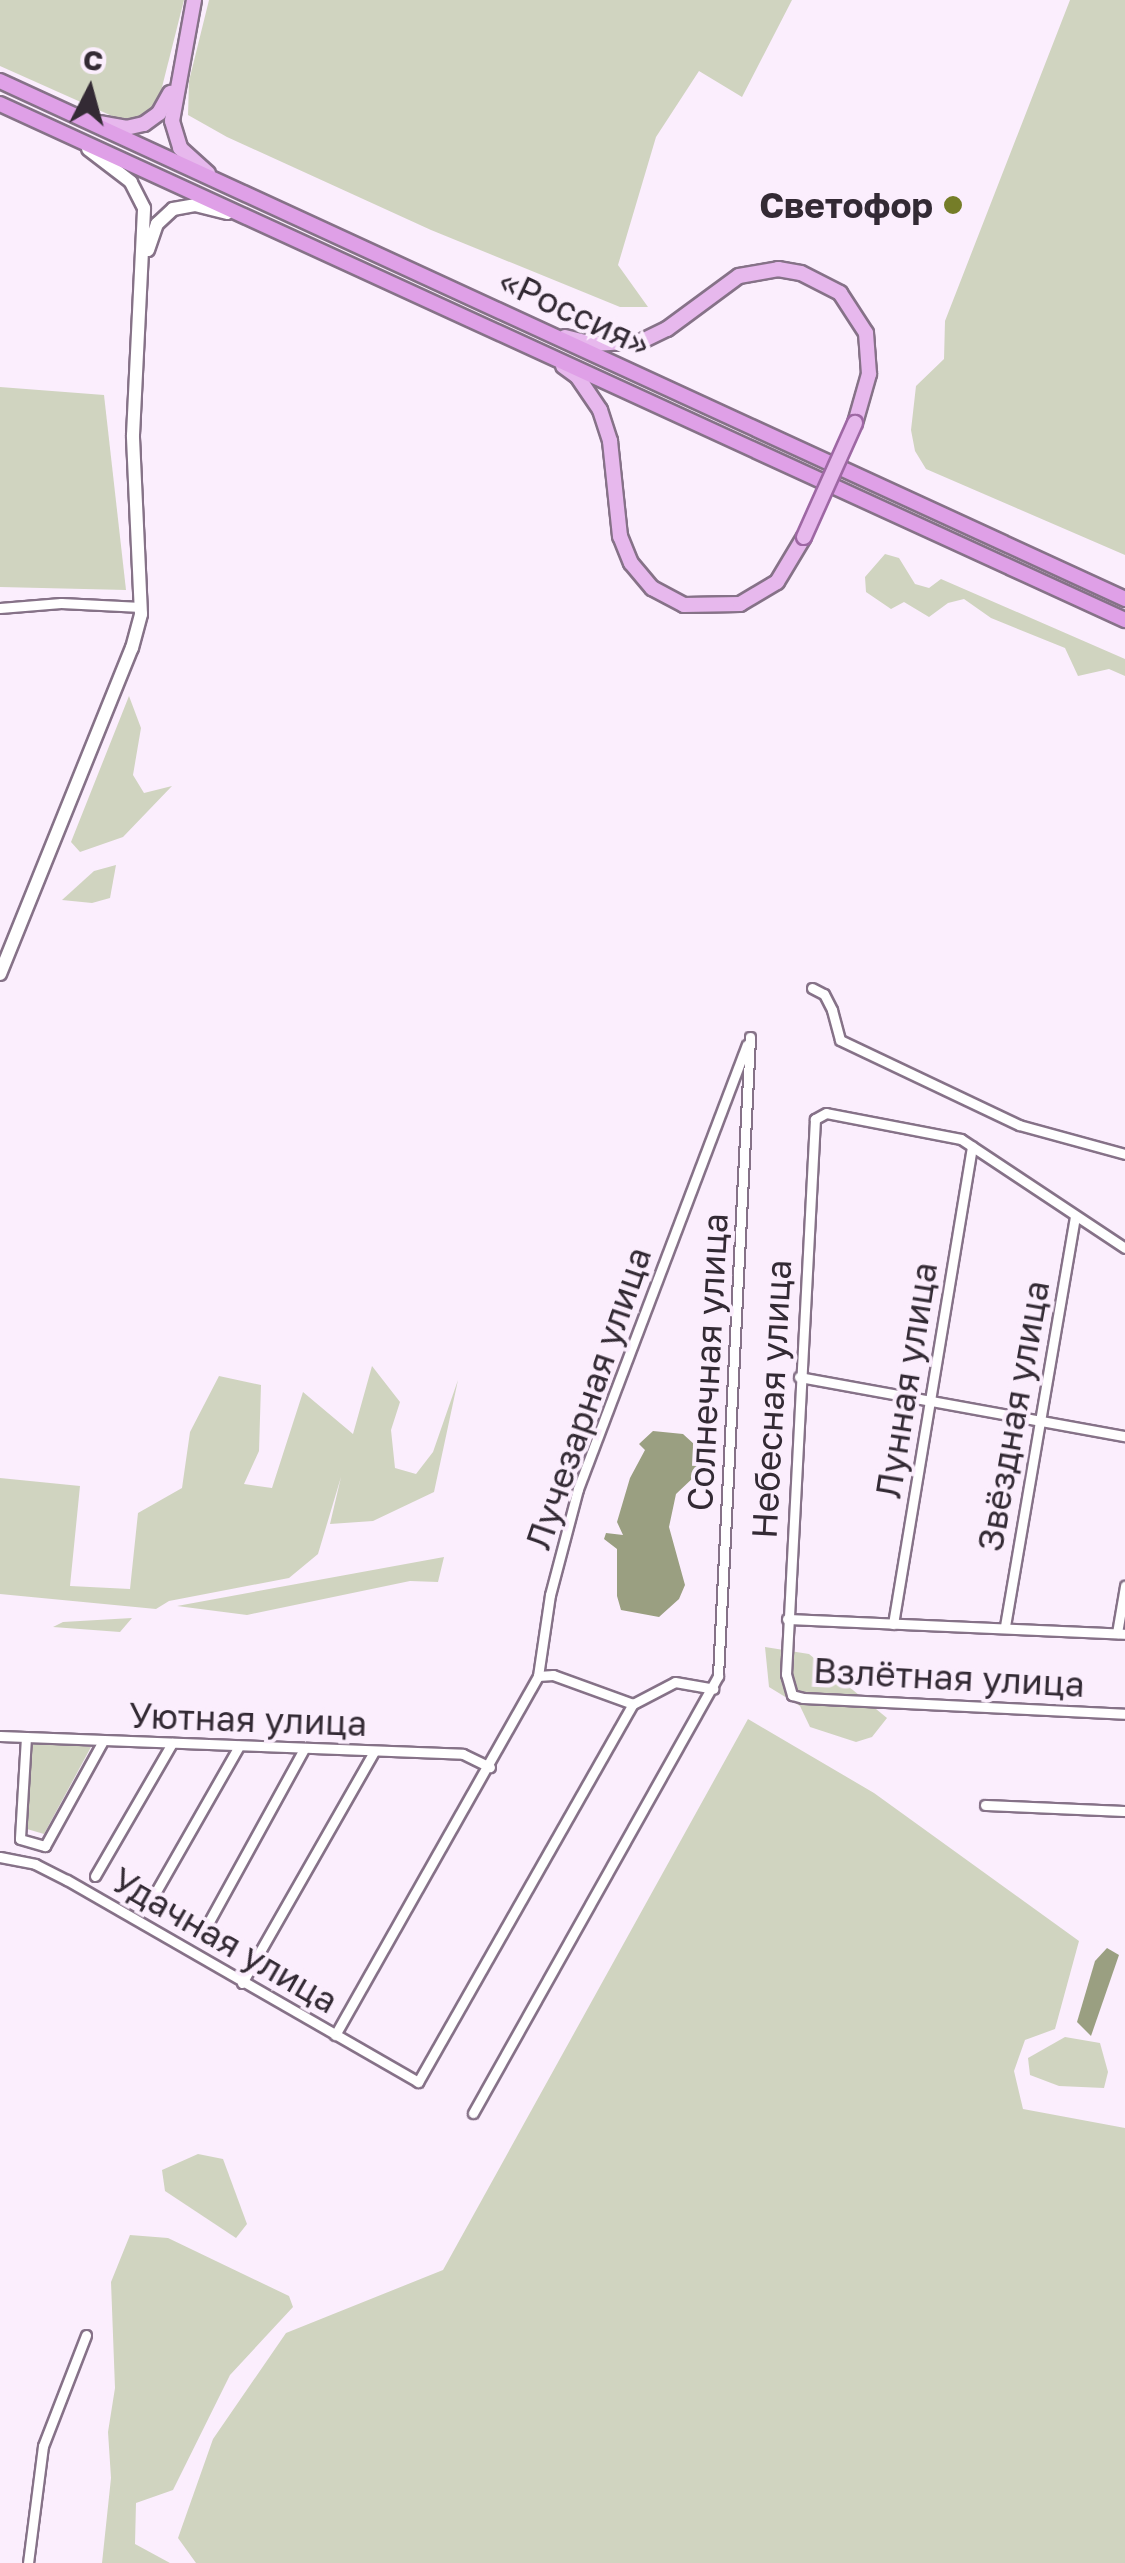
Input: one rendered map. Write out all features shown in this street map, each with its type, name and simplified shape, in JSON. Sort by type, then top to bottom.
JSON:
[{"type":"highway","name":"«Россия»","points":[[0,81],[1125,599]]},
{"type":"highway","name":"«Россия»","points":[[0,104],[1125,620]]},
{"type":"main road","points":[[194,0],[172,121],[177,142],[190,159],[220,182]]},
{"type":"main road","points":[[81,118],[122,128],[140,126],[159,113],[176,83]]},
{"type":"main road","points":[[0,974],[132,648],[141,607],[133,435],[144,214],[137,190],[72,138]]},
{"type":"main road","points":[[142,272],[153,230],[174,209],[195,205],[251,219]]},
{"type":"main road","points":[[542,352],[577,376],[600,410],[610,441],[624,550],[640,576],[660,594],[694,606],[740,604],[777,582],[804,538],[855,423],[869,374],[866,333],[840,294],[801,273],[778,269],[739,276],[667,329],[628,344],[594,344],[548,333]]},
{"type":"street","points":[[0,608],[61,603],[141,607]]},
{"type":"street","points":[[812,988],[824,994],[840,1040],[1006,1119],[1125,1154]]},
{"type":"street","name":"Лучезарная улица","points":[[335,2035],[490,1768],[538,1676],[550,1596],[578,1488],[750,1037]]},
{"type":"street","name":"Солнечная улица","points":[[712,1689],[719,1663],[750,1037]]},
{"type":"street","name":"Небесная улица","points":[[786,1674],[815,1119],[826,1114],[961,1139],[972,1146]]},
{"type":"street","points":[[972,1146],[1125,1248]]},
{"type":"street","name":"Лунная улица","points":[[893,1624],[972,1146]]},
{"type":"street","name":"Звёздная улица","points":[[1006,1626],[1076,1216]]},
{"type":"street","points":[[799,1377],[1125,1436]]},
{"type":"street","points":[[788,1619],[1121,1633],[1125,1586]]},
{"type":"street","name":"Взлётная улица","points":[[786,1674],[792,1695],[803,1698],[1125,1714]]},
{"type":"street","points":[[473,2112],[712,1689],[675,1682],[633,1704],[553,1675],[538,1676]]},
{"type":"street","name":"Удачная улица","points":[[0,1857],[24,1860],[55,1874],[418,2082],[633,1704]]},
{"type":"street","name":"Уютная улица","points":[[0,1736],[464,1754],[490,1768]]},
{"type":"street","points":[[26,1737],[20,1840],[45,1846],[104,1740]]},
{"type":"street","points":[[95,1876],[172,1743]]},
{"type":"street","points":[[150,1902],[239,1746]]},
{"type":"street","points":[[204,1929],[304,1749]]},
{"type":"street","points":[[242,1983],[374,1752]]},
{"type":"street","points":[[985,1804],[1125,1811]]},
{"type":"street","points":[[28,2563],[43,2446],[86,2335]]},
{"type":"shaded area","points":[[0,0],[184,0],[159,99],[144,117],[121,120],[0,66]]},
{"type":"shaded area","points":[[209,0],[792,0],[742,97],[699,71],[656,137],[618,265],[648,307],[620,307],[431,230],[227,137],[188,115],[189,81]]},
{"type":"shaded area","points":[[1070,0],[1125,0],[1125,555],[926,469],[915,451],[911,430],[916,386],[944,359],[945,321]]},
{"type":"shaded area","points":[[0,387],[104,395],[126,590],[0,587]]},
{"type":"shaded area","points":[[885,554],[899,558],[915,584],[929,588],[941,579],[1125,659],[1125,676],[1109,669],[1078,676],[1065,648],[991,618],[964,599],[948,603],[929,617],[904,602],[891,609],[866,592],[865,577]]},
{"type":"shaded area","points":[[129,696],[141,728],[133,775],[144,793],[172,786],[123,837],[80,852],[71,842]]},
{"type":"shaded area","points":[[116,865],[110,898],[92,903],[62,900],[94,871]]},
{"type":"shaded area","points":[[372,1366],[400,1402],[391,1430],[395,1468],[416,1474],[433,1452],[458,1380],[434,1492],[373,1521],[330,1524],[341,1477],[318,1554],[289,1578],[169,1601],[156,1609],[0,1594],[0,1478],[80,1486],[70,1586],[130,1589],[138,1513],[182,1488],[190,1432],[219,1376],[261,1385],[259,1451],[244,1484],[272,1488],[303,1392],[353,1434]]},
{"type":"shaded area","points":[[653,1431],[683,1434],[695,1445],[699,1459],[695,1476],[676,1494],[669,1527],[685,1585],[679,1599],[659,1617],[621,1610],[617,1596],[617,1549],[604,1539],[606,1533],[623,1535],[617,1522],[630,1478],[645,1450],[639,1444]]},
{"type":"shaded area","points":[[444,1557],[438,1582],[410,1581],[247,1615],[177,1606]]},
{"type":"shaded area","points":[[132,1618],[120,1632],[53,1627],[63,1622]]},
{"type":"shaded area","points":[[765,1647],[809,1654],[887,1718],[872,1737],[856,1742],[810,1727],[800,1706],[769,1687]]},
{"type":"shaded area","points":[[748,1719],[874,1793],[1079,1941],[1055,2029],[1025,2040],[1014,2071],[1023,2109],[1125,2128],[1125,2563],[196,2563],[178,2538],[213,2439],[286,2333],[443,2270]]},
{"type":"shaded area","points":[[38,1740],[91,1747],[44,1834],[27,1829],[32,1745]]},
{"type":"shaded area","points":[[1107,1948],[1119,1955],[1091,2036],[1077,2022],[1095,1961]]},
{"type":"shaded area","points":[[1065,2037],[1100,2043],[1108,2072],[1104,2088],[1059,2086],[1030,2075],[1028,2058]]},
{"type":"shaded area","points":[[198,2154],[223,2159],[247,2224],[236,2238],[165,2191],[162,2170]]},
{"type":"shaded area","points":[[130,2235],[168,2238],[289,2296],[293,2307],[230,2375],[173,2490],[136,2503],[135,2544],[170,2563],[102,2563],[111,2478],[108,2432],[115,2388],[111,2282]]},
{"type":"place","name":"Светофор","points":[[953,205]]}]
